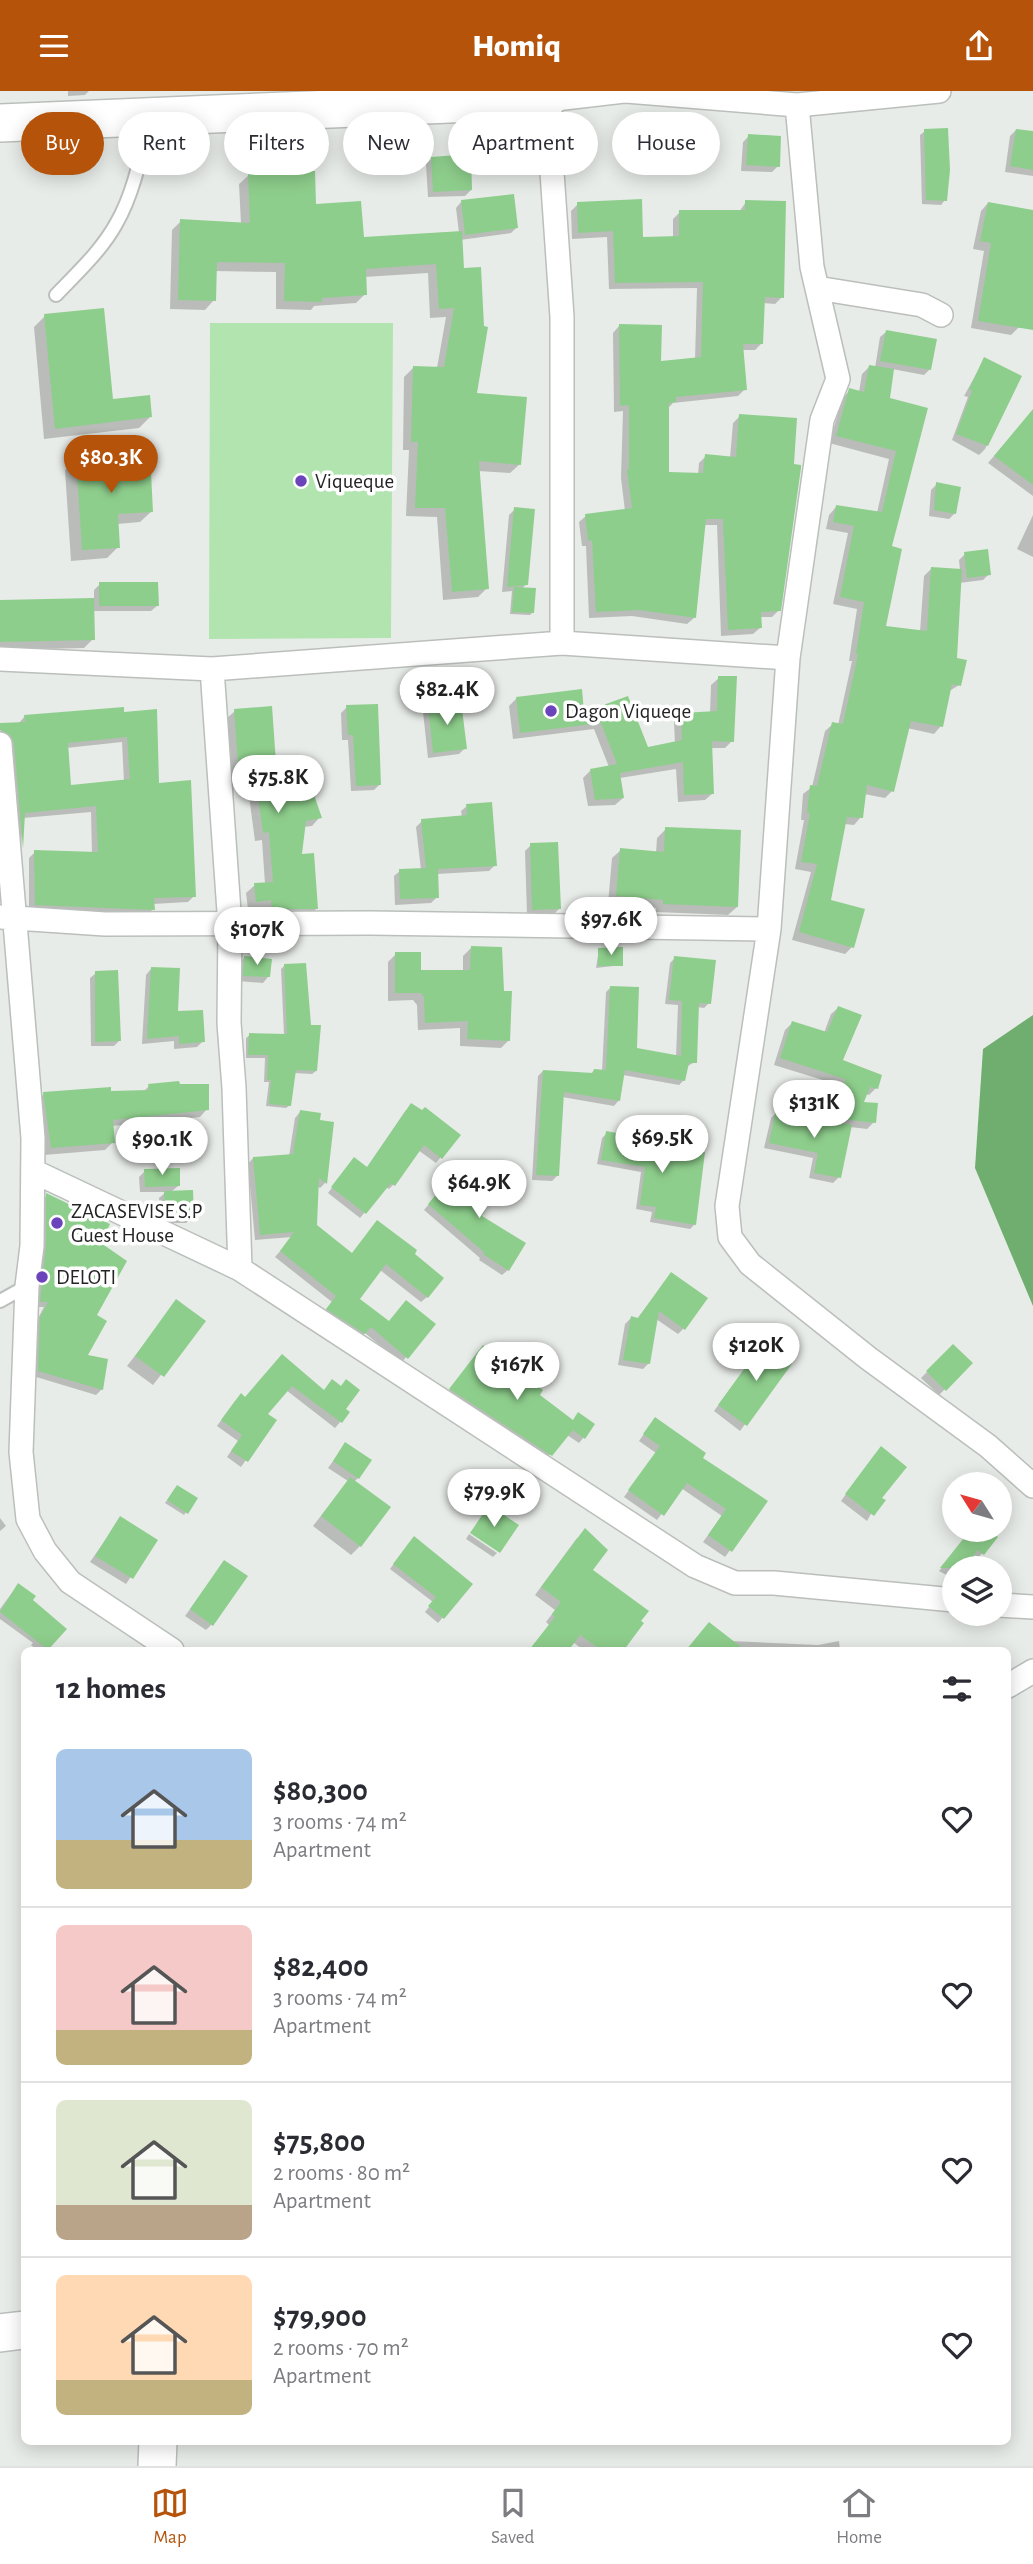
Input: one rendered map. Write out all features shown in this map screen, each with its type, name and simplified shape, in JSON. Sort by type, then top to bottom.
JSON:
[{"type":"main road","points":[[210,112],[547,95]]},
{"type":"main road","points":[[0,123],[118,117]]},
{"type":"main road","points":[[0,2333],[21,2330]]},
{"type":"main road","points":[[157,2466],[158,2445]]},
{"type":"street","points":[[562,643],[562,317],[547,95],[625,91],[797,105],[846,96],[939,91]]},
{"type":"street","points":[[797,105],[817,288],[838,379],[822,420],[788,658],[769,929],[727,1206],[730,1237],[750,1265],[868,1358],[988,1446],[1033,1486]]},
{"type":"street","points":[[817,288],[922,305],[941,315]]},
{"type":"street","points":[[0,659],[212,669],[562,643],[788,658]]},
{"type":"street","points":[[212,669],[229,926],[229,1023],[240,1269]]},
{"type":"street","points":[[0,744],[7,918],[29,1086],[33,1171],[32,1246],[27,1286],[21,1452],[28,1519],[45,1551],[70,1582],[168,1647]]},
{"type":"street","points":[[7,918],[229,926],[370,923],[769,929]]},
{"type":"street","points":[[33,1171],[240,1269],[695,1566],[735,1583],[774,1583],[942,1599]]},
{"type":"street","points":[[1012,1606],[1033,1607]]},
{"type":"street","points":[[1011,1684],[1033,1671]]},
{"type":"lane","points":[[56,295],[88,262],[117,224],[136,175]]},
{"type":"lane","points":[[0,1301],[27,1286]]},
{"type":"shaded area","name":"Viqueque","points":[[210,323],[393,323],[391,638],[209,639]]},
{"type":"shaded area","points":[[1033,1015],[1033,1306],[975,1168],[983,1049]]},
{"type":"building","points":[[948,128],[950,170],[947,201],[926,200],[924,129]]},
{"type":"building","points":[[1016,129],[1033,131],[1033,170],[1010,166]]},
{"type":"building","points":[[748,134],[781,136],[780,167],[746,165]]},
{"type":"building","points":[[448,156],[448,175],[472,175],[472,190],[433,192],[434,157]]},
{"type":"building","points":[[248,175],[315,175],[316,204],[361,201],[364,237],[462,231],[464,268],[481,267],[484,326],[488,327],[477,393],[527,397],[521,465],[479,461],[489,589],[452,592],[445,508],[415,508],[418,442],[411,442],[413,366],[444,367],[454,308],[439,309],[436,264],[366,269],[367,295],[322,298],[322,302],[284,301],[285,263],[217,262],[216,301],[178,300],[180,219],[250,223]]},
{"type":"building","points":[[514,194],[518,228],[465,235],[461,200]]},
{"type":"building","points":[[642,199],[643,237],[679,236],[679,210],[745,210],[745,200],[786,201],[784,298],[765,297],[763,344],[743,344],[747,390],[676,397],[676,402],[669,403],[669,472],[703,473],[705,454],[736,457],[739,414],[797,418],[794,464],[801,465],[801,468],[781,611],[761,612],[762,628],[728,630],[723,519],[706,519],[696,618],[639,610],[596,612],[592,540],[588,541],[585,514],[632,508],[627,470],[629,405],[620,406],[619,324],[662,325],[661,361],[701,357],[703,282],[615,283],[613,231],[578,233],[577,202]]},
{"type":"building","points":[[988,202],[1033,210],[1033,330],[978,321],[991,243],[980,241]]},
{"type":"building","points":[[104,308],[113,399],[150,395],[152,417],[55,429],[44,314]]},
{"type":"building","points":[[886,330],[937,339],[931,370],[880,361]]},
{"type":"building","points":[[984,357],[1022,376],[988,446],[956,434],[972,391],[969,389]]},
{"type":"building","points":[[869,365],[894,369],[890,398],[928,408],[892,546],[902,549],[886,626],[927,631],[931,567],[962,569],[957,658],[967,660],[961,686],[952,684],[943,727],[911,721],[894,792],[867,785],[863,818],[847,817],[831,900],[865,909],[854,948],[799,932],[817,864],[801,862],[810,813],[807,813],[810,785],[817,786],[832,722],[843,724],[858,654],[864,602],[840,597],[854,526],[833,522],[836,505],[882,512],[896,451],[836,436],[849,388],[864,392]]},
{"type":"building","points":[[1033,409],[1033,485],[994,456]]},
{"type":"building","points":[[150,452],[153,512],[118,514],[120,548],[82,550],[76,457]]},
{"type":"building","points":[[936,482],[961,487],[956,514],[934,510]]},
{"type":"building","points":[[514,507],[535,509],[528,585],[507,587]]},
{"type":"building","points":[[988,549],[991,575],[967,578],[964,552]]},
{"type":"building","points":[[99,582],[158,582],[159,606],[99,606]]},
{"type":"building","points":[[514,587],[536,588],[534,613],[512,612]]},
{"type":"building","points":[[94,598],[95,640],[0,642],[0,600]]},
{"type":"building","points":[[718,676],[737,676],[734,742],[712,741],[714,794],[684,795],[683,762],[620,773],[624,798],[595,800],[590,769],[617,764],[601,723],[520,733],[516,697],[582,689],[584,712],[628,696],[648,747],[682,740],[681,713],[717,711]]},
{"type":"building","points":[[461,701],[467,749],[433,753],[428,705]]},
{"type":"building","points":[[378,704],[381,785],[356,786],[353,735],[348,735],[346,705]]},
{"type":"building","points":[[272,706],[278,791],[312,789],[322,818],[306,821],[302,854],[314,853],[318,909],[272,909],[271,900],[256,902],[254,883],[273,882],[269,832],[263,833],[255,774],[239,775],[234,709]]},
{"type":"building","points":[[124,707],[124,712],[157,709],[159,783],[191,780],[196,897],[154,898],[155,910],[35,905],[34,850],[98,852],[96,806],[25,813],[23,849],[14,743],[11,736],[0,730],[0,723],[25,722],[24,715]],"holes":[[[127,737],[130,779],[71,785],[68,743]]]},
{"type":"building","points":[[492,802],[497,866],[438,869],[439,898],[400,899],[399,869],[426,868],[421,819],[467,815],[466,804]]},
{"type":"building","points":[[665,827],[741,830],[738,907],[663,904],[663,900],[616,896],[620,848],[664,852]]},
{"type":"building","points":[[558,842],[561,909],[532,910],[530,843]]},
{"type":"building","points":[[471,946],[502,947],[504,991],[512,991],[510,1041],[467,1039],[468,1021],[425,1023],[424,997],[421,993],[395,993],[395,952],[421,952],[421,970],[470,970]]},
{"type":"building","points":[[623,947],[623,966],[598,966],[598,948]]},
{"type":"building","points":[[244,956],[272,959],[270,977],[243,976]]},
{"type":"building","points":[[674,956],[716,960],[711,1004],[699,1003],[697,1063],[689,1063],[685,1081],[625,1070],[620,1101],[564,1092],[559,1176],[536,1175],[543,1070],[593,1073],[594,1069],[606,1070],[610,986],[639,987],[637,1048],[681,1056],[682,1001],[669,1000]]},
{"type":"building","points":[[306,963],[311,1025],[321,1025],[317,1071],[296,1070],[291,1106],[269,1104],[271,1080],[267,1080],[268,1055],[248,1055],[249,1033],[287,1034],[284,964]]},
{"type":"building","points":[[151,967],[180,968],[178,1011],[203,1010],[205,1042],[179,1044],[179,1036],[147,1039]]},
{"type":"building","points":[[118,970],[121,1041],[95,1042],[95,971]]},
{"type":"building","points":[[838,1006],[862,1015],[843,1060],[882,1075],[878,1089],[870,1087],[864,1102],[878,1103],[876,1123],[841,1119],[845,1079],[780,1058],[792,1021],[827,1032]]},
{"type":"building","points":[[179,1081],[180,1084],[209,1084],[209,1110],[113,1120],[115,1143],[51,1148],[43,1092],[111,1087],[111,1091],[149,1090],[148,1084]]},
{"type":"building","points":[[411,1103],[422,1110],[425,1107],[461,1135],[442,1159],[424,1145],[395,1186],[391,1183],[366,1214],[331,1187],[354,1157],[367,1167]]},
{"type":"building","points":[[300,1110],[321,1113],[320,1120],[334,1122],[327,1184],[319,1178],[317,1225],[352,1253],[377,1220],[417,1250],[415,1254],[444,1278],[428,1298],[386,1264],[360,1299],[389,1321],[406,1300],[436,1324],[408,1359],[371,1327],[365,1334],[326,1309],[336,1296],[280,1251],[294,1232],[260,1235],[253,1157],[293,1154]]},
{"type":"building","points":[[776,1110],[852,1125],[841,1178],[814,1173],[818,1153],[769,1143]]},
{"type":"building","points":[[606,1131],[633,1136],[632,1141],[690,1145],[689,1151],[705,1152],[696,1225],[654,1218],[656,1207],[640,1205],[645,1167],[601,1160]]},
{"type":"building","points":[[180,1168],[180,1186],[145,1187],[144,1169]]},
{"type":"building","points":[[482,1169],[502,1179],[482,1216],[526,1243],[509,1271],[483,1254],[484,1252],[428,1204],[445,1184],[465,1201]]},
{"type":"building","points":[[193,1190],[194,1218],[165,1218],[164,1191]]},
{"type":"building","points":[[46,1193],[110,1224],[101,1243],[127,1261],[97,1315],[107,1321],[88,1355],[108,1359],[103,1390],[38,1371],[40,1317],[48,1302],[40,1302],[46,1246]]},
{"type":"building","points":[[671,1272],[708,1298],[685,1330],[659,1311],[650,1364],[623,1360],[631,1316],[638,1318]]},
{"type":"building","points":[[176,1299],[206,1321],[164,1377],[135,1356]]},
{"type":"building","points":[[765,1340],[794,1361],[747,1426],[718,1405]]},
{"type":"building","points":[[953,1344],[973,1363],[946,1391],[926,1371]]},
{"type":"building","points":[[483,1345],[543,1390],[540,1395],[573,1420],[578,1412],[595,1424],[585,1439],[573,1430],[552,1456],[449,1389]]},
{"type":"building","points":[[282,1354],[324,1390],[332,1379],[341,1386],[346,1379],[360,1390],[346,1409],[350,1412],[342,1423],[292,1386],[268,1414],[277,1420],[248,1462],[231,1451],[242,1435],[221,1420],[241,1393],[245,1397]]},
{"type":"building","points":[[655,1417],[706,1453],[703,1458],[768,1501],[732,1552],[708,1535],[726,1509],[687,1483],[664,1516],[628,1490],[660,1446],[643,1434]]},
{"type":"building","points":[[345,1442],[372,1460],[359,1479],[333,1461]]},
{"type":"building","points":[[881,1446],[907,1467],[882,1498],[886,1500],[874,1516],[845,1494]]},
{"type":"building","points":[[350,1477],[391,1507],[361,1547],[321,1516]]},
{"type":"building","points":[[177,1485],[198,1498],[188,1514],[167,1500]]},
{"type":"building","points":[[489,1505],[519,1525],[500,1553],[470,1533]]},
{"type":"building","points":[[120,1516],[158,1540],[133,1579],[95,1556]]},
{"type":"building","points":[[585,1528],[608,1550],[593,1570],[649,1611],[641,1621],[644,1623],[626,1647],[597,1647],[580,1635],[571,1647],[531,1647],[555,1617],[552,1614],[561,1602],[541,1587]]},
{"type":"building","points":[[414,1536],[473,1584],[444,1619],[428,1606],[436,1597],[393,1564]]},
{"type":"building","points":[[961,1542],[994,1542],[984,1555],[977,1550],[974,1556],[950,1556]]},
{"type":"building","points":[[224,1560],[248,1576],[213,1626],[190,1609]]},
{"type":"building","points":[[18,1583],[36,1596],[33,1600],[67,1629],[51,1647],[44,1647],[0,1612]]},
{"type":"building","points":[[709,1622],[741,1647],[688,1647]]},
{"type":"place","name":"Viqueque","points":[[301,481]]},
{"type":"place","name":"Dagon Viqueqe","points":[[551,711]]},
{"type":"place","name":"ZACASEVISE S.P Guest House","points":[[57,1223]]},
{"type":"place","name":"DELOTI","points":[[42,1277]]}]
